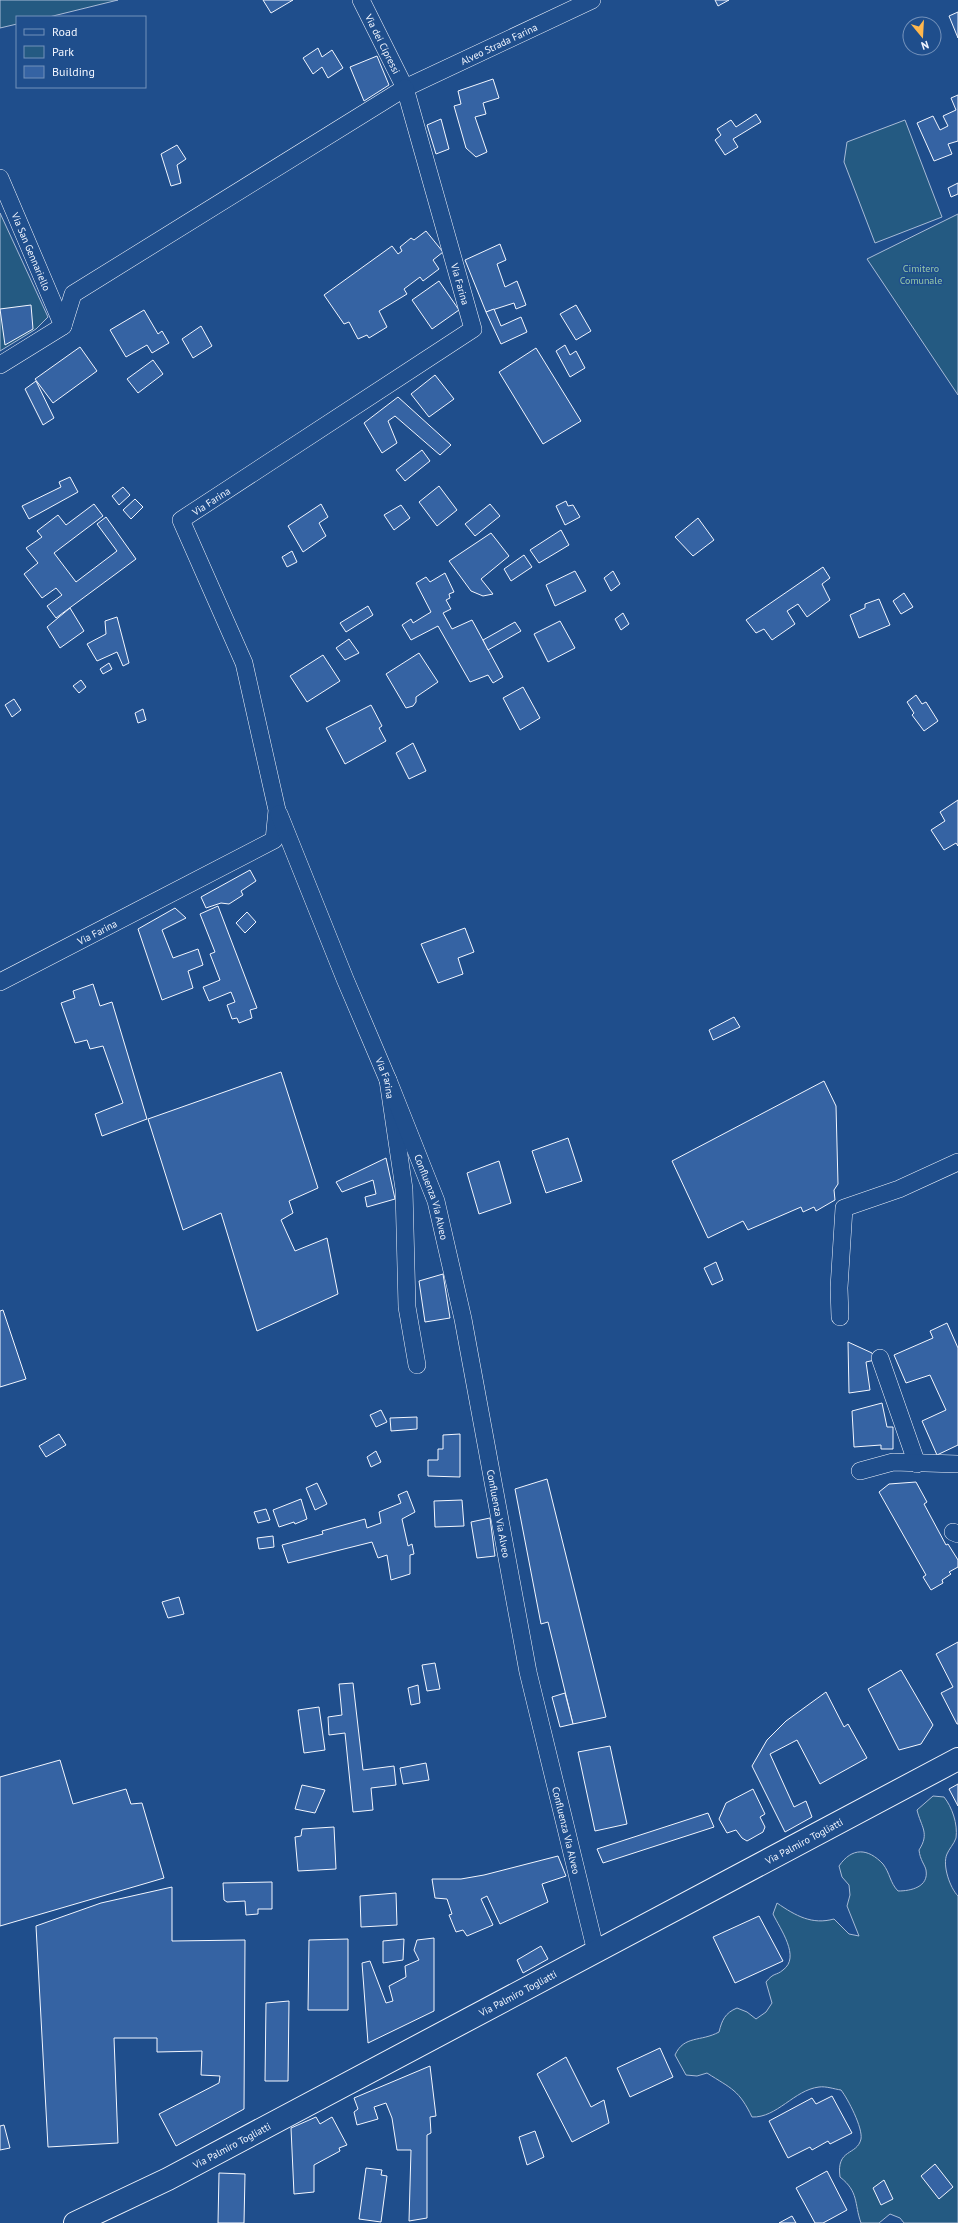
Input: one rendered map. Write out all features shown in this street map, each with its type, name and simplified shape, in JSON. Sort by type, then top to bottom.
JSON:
[{"type":"street","name":"Via dei Cipressi","points":[[361,0],[405,88]]},
{"type":"street","name":"Alveo Strada Farina","points":[[405,88],[592,0]]},
{"type":"street","points":[[0,365],[63,326],[73,294],[405,88]]},
{"type":"street","name":"Via Farina","points":[[405,88],[473,328],[181,520],[244,663],[277,810],[345,979],[388,1080],[404,1189],[407,1307],[417,1365]]},
{"type":"street","name":"Via San Gennariello","points":[[0,178],[63,326]]},
{"type":"street","name":"Via Farina","points":[[0,982],[274,840],[277,810]]},
{"type":"street","name":"Confluenza Via Alveo","points":[[388,1080],[436,1201],[463,1319],[528,1672],[596,1952]]},
{"type":"street","points":[[840,1317],[839,1288],[844,1208],[899,1189],[958,1162]]},
{"type":"street","points":[[880,1358],[917,1464]]},
{"type":"street","points":[[860,1471],[893,1462],[917,1464],[958,1464]]},
{"type":"street","name":"Via Palmiro Togliatti","points":[[75,2223],[168,2179],[958,1759]]},
{"type":"green space","points":[[0,0],[118,0],[53,16],[16,16],[16,24],[0,28]]},
{"type":"green space","points":[[905,120],[942,217],[875,243],[844,162],[847,142]]},
{"type":"green space","points":[[0,213],[48,317],[36,329],[0,351]]},
{"type":"green space","name":"Cimitero Comunale","points":[[958,214],[958,395],[867,259]]},
{"type":"green space","points":[[933,1796],[944,1797],[952,1811],[956,1827],[956,1838],[947,1854],[945,1864],[952,1888],[958,1896],[958,2223],[904,2223],[900,2218],[890,2214],[879,2223],[861,2223],[853,2193],[846,2182],[840,2177],[841,2161],[859,2144],[861,2139],[860,2128],[851,2107],[841,2090],[827,2087],[810,2089],[770,2113],[752,2117],[739,2095],[707,2073],[697,2076],[686,2075],[675,2055],[683,2044],[719,2032],[725,2017],[737,2008],[747,2012],[756,2019],[766,2012],[772,2003],[766,1982],[773,1975],[783,1970],[788,1964],[790,1958],[790,1951],[784,1935],[773,1914],[777,1903],[791,1912],[811,1920],[826,1921],[834,1919],[849,1934],[859,1936],[847,1906],[850,1895],[849,1885],[842,1877],[839,1866],[849,1855],[860,1852],[872,1855],[883,1864],[893,1885],[898,1891],[913,1889],[922,1884],[925,1880],[926,1870],[920,1857],[919,1850],[924,1839],[924,1830],[917,1810]]},
{"type":"building","points":[[263,0],[293,0],[271,13]]},
{"type":"building","points":[[715,0],[729,0],[718,6]]},
{"type":"building","points":[[958,12],[958,38],[949,16]]},
{"type":"building","points":[[318,48],[322,57],[332,50],[343,68],[328,78],[322,67],[313,74],[303,58]]},
{"type":"building","points":[[377,56],[389,85],[364,101],[350,67]]},
{"type":"building","points":[[493,79],[499,98],[483,103],[486,114],[475,117],[487,152],[476,157],[466,148],[454,106],[461,104],[458,91]]},
{"type":"building","points":[[958,95],[958,141],[948,144],[952,154],[934,161],[917,123],[933,116],[940,130],[948,126],[943,116],[956,110],[951,98]]},
{"type":"building","points":[[756,114],[761,122],[733,139],[738,147],[725,155],[715,140],[721,135],[717,129],[731,120],[736,127]]},
{"type":"building","points":[[441,119],[449,149],[436,154],[427,125]]},
{"type":"building","points":[[177,145],[186,159],[177,165],[181,183],[171,186],[161,154]]},
{"type":"building","points":[[958,183],[958,194],[951,197],[948,188]]},
{"type":"building","points":[[426,231],[443,252],[433,260],[439,269],[423,281],[420,277],[404,289],[407,294],[379,311],[387,327],[369,338],[367,335],[358,339],[349,322],[344,324],[324,295],[392,246],[398,254],[402,251],[400,247],[411,238],[414,240]]},
{"type":"building","points":[[500,244],[506,260],[497,264],[505,287],[517,281],[526,305],[516,309],[514,303],[486,312],[465,260]]},
{"type":"building","points":[[439,281],[459,310],[432,329],[412,300]]},
{"type":"building","points":[[31,305],[33,329],[5,345],[0,309]]},
{"type":"building","points":[[576,305],[591,331],[576,340],[560,314]]},
{"type":"building","points":[[494,309],[501,326],[521,317],[527,332],[501,344],[486,312]]},
{"type":"building","points":[[144,310],[158,334],[162,331],[169,343],[152,353],[147,345],[126,357],[110,330]]},
{"type":"building","points":[[201,326],[212,346],[193,358],[182,339]]},
{"type":"building","points":[[565,345],[570,355],[576,351],[585,368],[570,377],[556,351]]},
{"type":"building","points":[[80,347],[97,371],[53,403],[35,379]]},
{"type":"building","points":[[536,348],[581,421],[543,444],[499,372]]},
{"type":"building","points":[[153,360],[163,374],[138,393],[127,379]]},
{"type":"building","points":[[435,375],[454,399],[429,417],[411,394]]},
{"type":"building","points":[[36,381],[54,418],[43,425],[25,389]]},
{"type":"building","points":[[398,397],[451,445],[440,455],[395,416],[388,421],[397,443],[382,453],[364,423]]},
{"type":"building","points":[[422,450],[430,461],[405,481],[396,470]]},
{"type":"building","points":[[70,477],[78,492],[29,519],[22,506],[61,487],[59,482]]},
{"type":"building","points":[[439,486],[457,510],[437,526],[419,502]]},
{"type":"building","points":[[123,487],[130,495],[119,505],[112,496]]},
{"type":"building","points":[[135,499],[143,507],[131,519],[123,510]]},
{"type":"building","points":[[566,501],[568,506],[573,505],[580,517],[565,525],[556,506]]},
{"type":"building","points":[[94,504],[103,516],[54,553],[76,582],[117,551],[97,524],[106,517],[136,559],[56,618],[47,606],[62,595],[56,588],[42,598],[24,574],[38,563],[26,548],[42,537],[37,531],[58,515],[66,525]]},
{"type":"building","points":[[321,504],[328,517],[319,523],[326,536],[303,552],[288,526]]},
{"type":"building","points":[[490,504],[500,516],[475,536],[465,524]]},
{"type":"building","points":[[401,505],[410,518],[394,530],[384,515]]},
{"type":"building","points":[[698,518],[714,540],[693,556],[675,537]]},
{"type":"building","points":[[561,530],[569,545],[539,563],[530,550]]},
{"type":"building","points":[[491,533],[509,556],[481,579],[493,594],[483,596],[471,591],[449,561]]},
{"type":"building","points":[[292,551],[297,562],[287,567],[282,557]]},
{"type":"building","points":[[524,555],[532,567],[511,581],[504,569]]},
{"type":"building","points":[[823,567],[830,578],[822,584],[830,600],[807,617],[798,604],[787,611],[795,624],[772,640],[764,629],[756,633],[746,620]]},
{"type":"building","points":[[575,571],[586,591],[555,606],[546,585]]},
{"type":"building","points":[[613,571],[620,584],[611,591],[604,578]]},
{"type":"building","points":[[445,573],[454,592],[449,594],[450,598],[446,600],[451,609],[443,613],[452,629],[472,620],[503,677],[493,683],[488,675],[470,682],[438,626],[411,640],[402,625],[411,619],[413,623],[431,612],[416,583],[426,577],[430,582]]},
{"type":"building","points":[[904,593],[913,607],[901,614],[893,601]]},
{"type":"building","points":[[879,599],[890,625],[859,638],[850,615],[865,608],[865,604]]},
{"type":"building","points":[[368,606],[373,615],[346,632],[340,623]]},
{"type":"building","points":[[70,608],[84,631],[60,648],[47,627]]},
{"type":"building","points":[[623,613],[629,624],[621,630],[615,619]]},
{"type":"building","points":[[117,617],[129,663],[123,666],[117,652],[97,661],[87,644],[106,634],[105,621]]},
{"type":"building","points":[[560,621],[575,648],[548,662],[534,634]]},
{"type":"building","points":[[515,622],[521,631],[488,650],[483,640]]},
{"type":"building","points":[[349,639],[359,653],[345,660],[336,648]]},
{"type":"building","points":[[419,653],[438,682],[416,697],[416,702],[413,706],[406,708],[386,674]]},
{"type":"building","points":[[323,655],[340,681],[307,702],[290,676]]},
{"type":"building","points":[[109,663],[112,669],[103,674],[100,669]]},
{"type":"building","points":[[81,680],[86,687],[79,693],[73,686]]},
{"type":"building","points":[[523,687],[540,718],[520,730],[503,698]]},
{"type":"building","points":[[916,695],[922,704],[926,702],[938,721],[924,731],[912,715],[914,713],[907,702]]},
{"type":"building","points":[[14,699],[21,710],[12,717],[5,705]]},
{"type":"building","points":[[371,705],[382,726],[379,728],[386,741],[345,764],[326,728]]},
{"type":"building","points":[[143,709],[146,720],[138,723],[135,713]]},
{"type":"building","points":[[413,743],[426,771],[409,779],[396,753]]},
{"type":"building","points":[[958,800],[958,846],[956,843],[944,850],[931,830],[945,821],[940,812]]},
{"type":"building","points":[[250,870],[256,881],[241,891],[243,895],[229,904],[221,903],[206,908],[201,897]]},
{"type":"building","points":[[218,906],[257,1008],[250,1010],[252,1018],[239,1023],[237,1018],[232,1019],[227,1005],[235,1002],[231,992],[209,1001],[203,987],[220,980],[210,954],[215,952],[200,914]]},
{"type":"building","points":[[175,908],[186,918],[162,930],[173,958],[198,949],[203,965],[188,971],[193,988],[162,1000],[138,929]]},
{"type":"building","points":[[247,912],[256,922],[245,933],[236,923]]},
{"type":"building","points":[[465,928],[474,952],[458,958],[463,974],[438,983],[421,944]]},
{"type":"building","points":[[93,984],[100,1006],[112,1002],[147,1119],[102,1136],[95,1114],[123,1103],[103,1046],[90,1049],[87,1040],[75,1043],[61,1003],[75,998],[73,991]]},
{"type":"building","points":[[734,1017],[740,1027],[713,1040],[709,1030]]},
{"type":"building","points":[[281,1072],[318,1188],[289,1201],[293,1213],[281,1220],[295,1251],[327,1238],[338,1294],[257,1331],[221,1213],[183,1230],[148,1119]]},
{"type":"building","points":[[824,1081],[836,1106],[838,1184],[834,1190],[835,1200],[816,1211],[814,1207],[803,1212],[801,1207],[748,1230],[743,1221],[708,1238],[672,1161]]},
{"type":"building","points":[[568,1138],[582,1181],[546,1193],[532,1151]]},
{"type":"building","points":[[386,1158],[395,1199],[367,1207],[365,1197],[376,1194],[373,1180],[342,1192],[336,1182]]},
{"type":"building","points":[[499,1161],[511,1203],[479,1214],[467,1173]]},
{"type":"building","points":[[716,1262],[723,1280],[712,1285],[704,1268]]},
{"type":"building","points":[[443,1274],[450,1318],[425,1322],[419,1281]]},
{"type":"building","points":[[3,1310],[26,1379],[0,1387],[0,1311]]},
{"type":"building","points":[[947,1323],[958,1348],[958,1445],[937,1455],[922,1421],[946,1410],[930,1375],[906,1383],[894,1355],[933,1338],[930,1331]]},
{"type":"building","points":[[848,1342],[872,1353],[875,1360],[866,1362],[870,1390],[849,1393]]},
{"type":"building","points":[[882,1403],[887,1427],[893,1427],[893,1449],[881,1449],[881,1445],[854,1447],[852,1411]]},
{"type":"building","points":[[381,1410],[387,1422],[376,1427],[370,1415]]},
{"type":"building","points":[[417,1417],[417,1429],[391,1431],[390,1418]]},
{"type":"building","points":[[59,1434],[66,1445],[46,1457],[39,1446]]},
{"type":"building","points":[[460,1434],[460,1477],[428,1476],[428,1460],[438,1460],[438,1449],[443,1449],[443,1435]]},
{"type":"building","points":[[376,1451],[381,1462],[371,1467],[367,1457]]},
{"type":"building","points":[[547,1479],[606,1717],[573,1724],[548,1622],[541,1624],[515,1489]]},
{"type":"building","points":[[916,1482],[927,1502],[924,1504],[946,1545],[948,1544],[958,1560],[958,1567],[949,1572],[951,1574],[942,1580],[943,1583],[931,1590],[923,1577],[926,1575],[879,1492],[889,1484]]},
{"type":"building","points":[[317,1483],[327,1504],[315,1510],[306,1488]]},
{"type":"building","points":[[407,1491],[415,1512],[402,1519],[408,1546],[412,1544],[414,1554],[410,1555],[410,1574],[391,1580],[387,1555],[378,1558],[372,1542],[288,1563],[282,1545],[323,1534],[322,1531],[365,1519],[367,1528],[381,1523],[379,1512],[401,1503],[398,1495]]},
{"type":"building","points":[[301,1499],[307,1519],[295,1524],[294,1522],[279,1527],[273,1510]]},
{"type":"building","points":[[462,1500],[464,1526],[435,1527],[434,1501]]},
{"type":"building","points":[[266,1509],[270,1520],[258,1523],[254,1512]]},
{"type":"building","points":[[490,1518],[495,1556],[477,1558],[471,1522]]},
{"type":"building","points":[[273,1536],[274,1547],[259,1549],[257,1538]]},
{"type":"building","points":[[179,1597],[184,1614],[168,1618],[162,1602]]},
{"type":"building","points":[[958,1642],[957,1724],[941,1693],[953,1687],[936,1654]]},
{"type":"building","points":[[435,1663],[440,1689],[427,1691],[422,1665]]},
{"type":"building","points":[[901,1670],[933,1725],[921,1744],[899,1750],[868,1689]]},
{"type":"building","points":[[353,1683],[363,1770],[394,1766],[396,1785],[371,1788],[373,1810],[353,1812],[345,1733],[329,1735],[328,1717],[342,1715],[339,1684]]},
{"type":"building","points":[[418,1685],[420,1703],[411,1705],[408,1688]]},
{"type":"building","points":[[826,1692],[844,1727],[848,1724],[867,1758],[820,1784],[797,1740],[770,1754],[794,1807],[806,1801],[812,1817],[785,1832],[752,1766],[767,1740],[786,1721]]},
{"type":"building","points":[[565,1693],[573,1724],[560,1727],[552,1697]]},
{"type":"building","points":[[319,1707],[325,1750],[304,1753],[298,1710]]},
{"type":"building","points":[[610,1746],[627,1824],[595,1831],[578,1752]]},
{"type":"building","points":[[60,1760],[73,1804],[126,1789],[131,1804],[142,1803],[164,1878],[0,1926],[0,1777]]},
{"type":"building","points":[[426,1763],[429,1780],[403,1784],[400,1768]]},
{"type":"building","points":[[958,1784],[958,1806],[949,1789]]},
{"type":"building","points":[[302,1785],[325,1790],[315,1813],[295,1809]]},
{"type":"building","points":[[753,1789],[765,1814],[760,1817],[765,1827],[763,1832],[747,1841],[742,1838],[736,1830],[727,1833],[719,1819],[726,1803]]},
{"type":"building","points":[[708,1813],[714,1827],[603,1863],[597,1849]]},
{"type":"building","points":[[334,1827],[336,1869],[298,1871],[295,1837],[301,1836],[302,1829]]},
{"type":"building","points":[[558,1856],[566,1876],[542,1884],[548,1902],[500,1924],[487,1896],[481,1899],[493,1925],[467,1936],[463,1930],[456,1932],[449,1915],[452,1914],[447,1899],[435,1898],[432,1879],[461,1879],[484,1875]]},
{"type":"building","points":[[272,1882],[272,1909],[258,1909],[258,1914],[246,1915],[245,1901],[227,1902],[224,1900],[223,1883]]},
{"type":"building","points":[[172,1887],[172,1941],[245,1940],[244,2109],[176,2146],[159,2114],[219,2083],[220,2076],[201,2075],[202,2051],[157,2052],[157,2038],[114,2038],[118,2143],[48,2147],[36,1926],[101,1903]]},
{"type":"building","points":[[396,1893],[397,1925],[361,1927],[360,1896]]},
{"type":"building","points":[[759,1916],[783,1961],[735,1983],[713,1937]]},
{"type":"building","points":[[434,1938],[434,2011],[368,2043],[362,1963],[370,1961],[386,2003],[393,2001],[389,1986],[406,1977],[405,1966],[419,1960],[414,1950],[417,1940]]},
{"type":"building","points":[[348,1939],[348,2010],[308,2010],[309,1940]]},
{"type":"building","points":[[404,1939],[403,1960],[383,1963],[383,1941]]},
{"type":"building","points":[[541,1946],[548,1959],[523,1973],[517,1960]]},
{"type":"building","points":[[289,2001],[288,2081],[265,2081],[266,2003]]},
{"type":"building","points":[[660,2048],[673,2077],[630,2097],[617,2068]]},
{"type":"building","points":[[566,2057],[591,2107],[604,2100],[609,2123],[572,2142],[537,2074]]},
{"type":"building","points":[[430,2066],[436,2116],[430,2117],[431,2133],[427,2135],[427,2218],[409,2221],[411,2150],[397,2150],[392,2118],[386,2103],[374,2107],[378,2119],[357,2125],[354,2112],[358,2109],[354,2098]]},
{"type":"building","points":[[832,2096],[852,2133],[830,2144],[828,2141],[812,2150],[810,2147],[788,2158],[769,2121],[812,2098],[816,2104]]},
{"type":"building","points":[[316,2117],[320,2124],[332,2117],[347,2145],[339,2148],[340,2151],[314,2165],[314,2192],[294,2194],[291,2128]]},
{"type":"building","points":[[4,2125],[10,2148],[0,2150],[0,2126]]},
{"type":"building","points":[[535,2131],[544,2157],[527,2165],[519,2137]]},
{"type":"building","points":[[935,2164],[953,2187],[939,2199],[921,2176]]},
{"type":"building","points":[[366,2168],[382,2170],[381,2175],[387,2176],[381,2222],[359,2219]]},
{"type":"building","points":[[827,2171],[847,2210],[823,2223],[815,2223],[796,2188]]},
{"type":"building","points":[[219,2173],[245,2174],[244,2223],[218,2223]]},
{"type":"building","points":[[884,2180],[893,2199],[881,2205],[873,2188]]},
{"type":"building","points":[[792,2216],[796,2223],[779,2223]]}]
